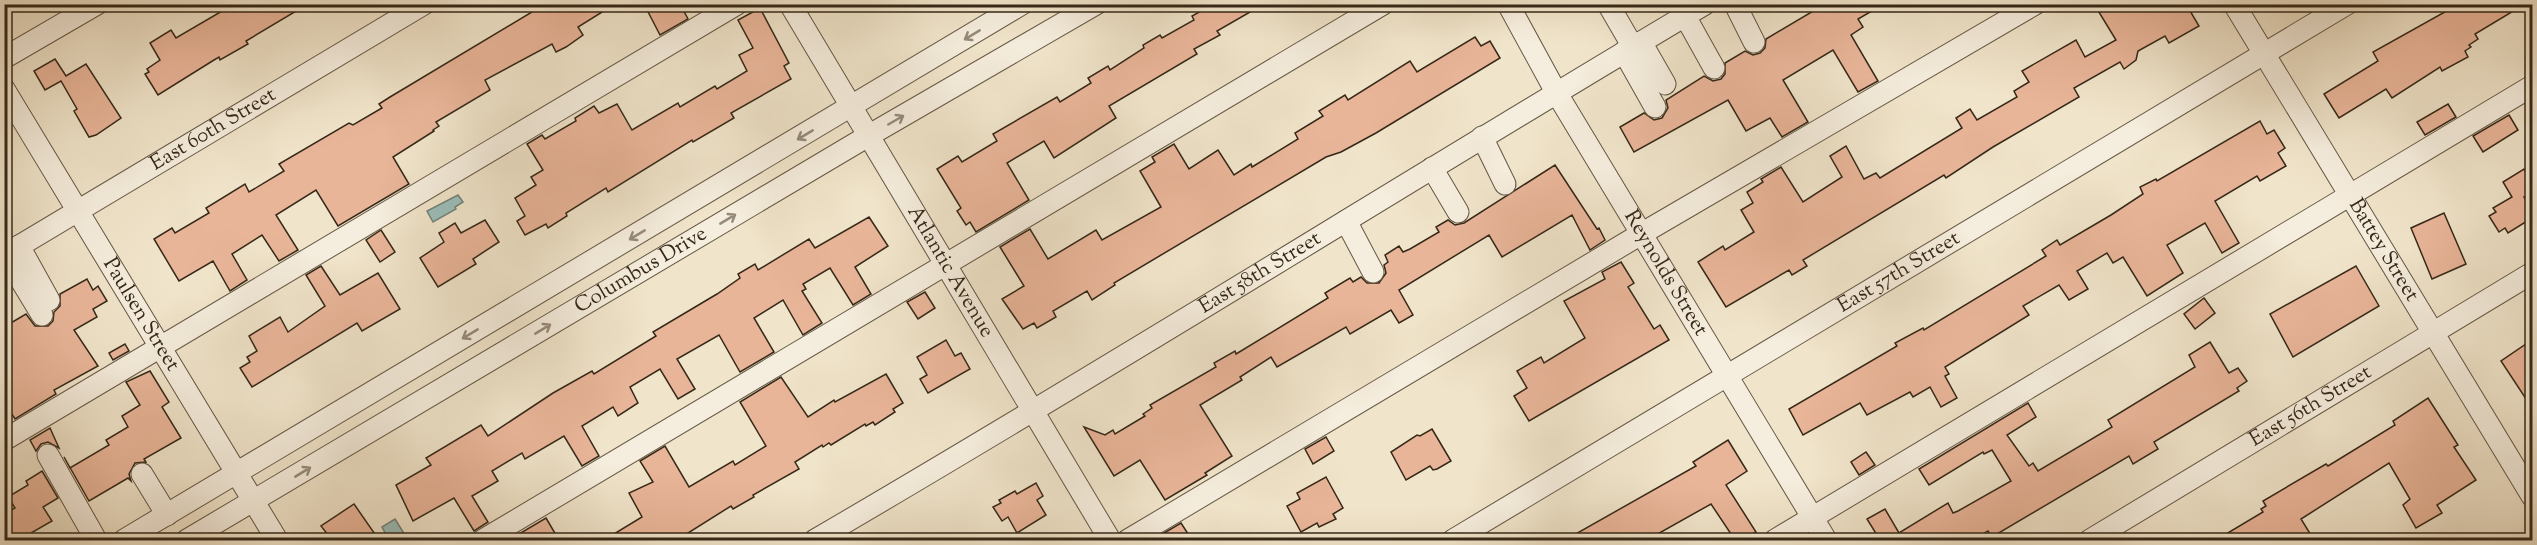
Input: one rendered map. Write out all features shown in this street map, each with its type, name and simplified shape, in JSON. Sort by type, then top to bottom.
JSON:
[{"type":"street","points":[[4,58],[97,4]]},
{"type":"street","name":"East 60th Street","points":[[10,252],[424,4]]},
{"type":"street","points":[[4,440],[737,4]]},
{"type":"street","name":"Atlantic Avenue","points":[[790,4],[1110,540]]},
{"type":"street","name":"Columbus Drive","points":[[124,540],[852,108],[1022,4]]},
{"type":"street","name":"Columbus Drive","points":[[187,540],[868,136],[1096,4]]},
{"type":"street","points":[[483,540],[1383,4]]},
{"type":"street","name":"Reynolds Street","points":[[1508,4],[1556,92],[1826,540]]},
{"type":"street","points":[[1608,4],[1633,47],[1655,107]]},
{"type":"street","name":"East 58th Street","points":[[815,540],[1034,412],[1633,47],[1675,14],[1705,4]]},
{"type":"street","points":[[1735,4],[1754,42]]},
{"type":"street","points":[[1128,540],[1641,234],[2035,4]]},
{"type":"street","name":"Battey Street","points":[[2234,4],[2532,496]]},
{"type":"street","name":"East 57th Street","points":[[1453,540],[1727,378],[2347,4]]},
{"type":"street","points":[[1675,14],[1714,68]]},
{"type":"street","points":[[1633,47],[1665,84]]},
{"type":"street","points":[[1776,540],[2532,86]]},
{"type":"street","name":"Paulsen Street","points":[[4,89],[277,540]]},
{"type":"street","points":[[1482,137],[1505,184]]},
{"type":"street","points":[[1432,168],[1458,212]]},
{"type":"street","points":[[1346,221],[1373,272]]},
{"type":"street","points":[[10,252],[45,308]]},
{"type":"street","name":"East 56th Street","points":[[2090,540],[2532,273]]},
{"type":"street","points":[[48,455],[96,540]]},
{"type":"street","points":[[142,474],[167,515]]},
{"type":"water","points":[[458,195],[463,202],[455,207],[456,209],[433,222],[427,211]]},
{"type":"water","points":[[395,519],[408,540],[389,540],[382,527]]},
{"type":"building","points":[[234,4],[308,4],[246,41],[248,44],[220,60],[219,57],[158,95],[145,74],[149,72],[147,69],[160,60],[150,43],[171,30],[176,38]]},
{"type":"building","points":[[527,4],[615,4],[578,27],[583,35],[566,47],[556,52],[552,44],[485,80],[490,90],[436,122],[439,126],[434,131],[393,157],[409,184],[338,226],[316,190],[276,215],[298,250],[279,261],[262,235],[232,254],[247,280],[230,291],[213,261],[179,281],[154,239],[172,228],[175,233],[209,213],[206,208],[245,184],[249,192],[284,171],[279,164],[349,123],[353,125],[382,108],[379,104],[532,12]]},
{"type":"building","points":[[644,4],[680,4],[688,19],[660,35]]},
{"type":"building","points":[[1200,4],[1264,4],[1217,31],[1220,35],[1194,49],[1197,54],[1109,106],[1116,118],[1054,158],[1044,141],[1007,163],[1029,200],[976,232],[970,222],[966,225],[957,211],[961,208],[937,169],[958,156],[962,162],[997,141],[993,134],[1057,97],[1060,102],[1091,83],[1088,78],[1108,66],[1110,70],[1144,48],[1143,45],[1160,35],[1162,38],[1194,20],[1192,16],[1203,10]]},
{"type":"building","points":[[1825,4],[1884,4],[1858,19],[1863,27],[1851,35],[1878,81],[1858,92],[1833,50],[1783,80],[1808,122],[1782,137],[1770,118],[1746,131],[1728,100],[1634,152],[1620,127],[1644,113],[1654,120],[1662,118],[1668,108],[1666,100],[1704,76],[1713,81],[1721,79],[1725,74],[1725,63],[1745,51],[1753,55],[1760,53],[1765,48],[1766,39]]},
{"type":"building","points":[[2094,4],[2186,4],[2199,26],[2169,43],[2165,36],[2138,51],[2136,60],[2124,69],[2120,62],[2074,88],[2079,97],[1993,147],[1946,178],[1944,175],[1803,260],[1807,266],[1792,275],[1789,270],[1726,307],[1698,262],[1723,246],[1725,250],[1754,232],[1741,210],[1753,203],[1747,192],[1763,182],[1761,179],[1781,167],[1803,202],[1842,177],[1830,156],[1846,146],[1864,179],[1876,173],[1880,178],[1962,128],[1956,118],[1970,109],[1977,120],[2017,97],[2014,91],[2029,82],[2022,71],[2076,40],[2085,57],[2116,40]]},
{"type":"building","points":[[2459,4],[2525,4],[2475,34],[2478,39],[2465,51],[2468,57],[2442,71],[2440,67],[2392,98],[2386,89],[2339,118],[2324,94],[2378,61],[2373,52]]},
{"type":"building","points":[[760,8],[789,63],[784,66],[791,79],[731,113],[734,118],[693,142],[692,140],[608,192],[606,188],[566,213],[567,216],[548,228],[546,224],[525,235],[517,221],[525,216],[515,198],[536,185],[531,177],[543,170],[527,144],[542,135],[545,139],[576,121],[575,118],[594,106],[599,113],[617,104],[632,130],[678,103],[680,107],[715,86],[717,89],[747,71],[739,55],[753,48],[738,20]]},
{"type":"building","points":[[1475,37],[1481,46],[1490,41],[1500,58],[1376,133],[1341,152],[1326,157],[1114,283],[1115,285],[1092,300],[1087,291],[1053,311],[1056,317],[1037,328],[1034,323],[1023,329],[1002,299],[1024,286],[1000,247],[1030,229],[1048,259],[1096,230],[1102,240],[1161,207],[1140,171],[1155,162],[1152,157],[1174,144],[1189,169],[1218,150],[1234,175],[1251,164],[1252,167],[1298,139],[1295,133],[1323,116],[1319,111],[1345,95],[1348,100],[1410,61],[1417,72]]},
{"type":"building","points":[[55,59],[66,76],[86,64],[121,118],[96,135],[89,137],[61,81],[45,90],[34,71]]},
{"type":"building","points":[[2448,104],[2456,117],[2425,135],[2417,122]]},
{"type":"building","points":[[2509,115],[2518,130],[2483,152],[2473,136]]},
{"type":"building","points":[[2260,121],[2267,134],[2274,130],[2285,148],[2278,153],[2286,166],[2260,181],[2257,176],[2215,201],[2239,243],[2222,253],[2205,223],[2167,245],[2183,273],[2147,296],[2123,257],[2113,263],[2107,253],[2077,271],[2088,289],[2069,300],[2059,285],[2023,306],[2029,315],[1945,367],[1949,374],[1945,376],[1957,398],[1941,407],[1930,387],[1913,397],[1910,392],[1867,415],[1860,403],[1803,435],[1789,409],[1897,346],[1895,343],[1923,328],[1924,330],[2046,256],[2042,250],[2057,240],[2060,245],[2111,215],[2143,194],[2140,187],[2156,179],[2157,181]]},
{"type":"building","points":[[1555,165],[1605,240],[1590,250],[1572,215],[1502,257],[1489,235],[1399,290],[1413,315],[1399,323],[1391,310],[1350,334],[1346,327],[1277,367],[1271,357],[1240,377],[1242,380],[1200,405],[1232,456],[1205,473],[1207,475],[1165,500],[1140,460],[1114,476],[1084,427],[1105,435],[1113,430],[1115,434],[1145,416],[1143,414],[1152,408],[1150,405],[1216,367],[1214,363],[1235,351],[1236,354],[1328,298],[1325,293],[1350,278],[1353,282],[1361,277],[1367,283],[1379,283],[1386,273],[1384,265],[1388,262],[1385,255],[1399,246],[1403,252],[1410,249],[1439,232],[1436,227],[1448,220],[1455,225],[1464,223]]},
{"type":"building","points":[[2524,169],[2532,184],[2532,192],[2524,197],[2532,210],[2532,218],[2508,233],[2505,228],[2499,232],[2489,216],[2496,212],[2493,208],[2512,197],[2503,182]]},
{"type":"building","points":[[2444,213],[2466,264],[2432,279],[2411,228]]},
{"type":"building","points":[[869,217],[888,246],[855,267],[871,294],[853,305],[830,268],[803,284],[806,289],[802,291],[822,323],[803,335],[783,300],[754,318],[774,352],[740,372],[719,335],[677,359],[695,389],[678,399],[660,369],[630,387],[638,403],[618,416],[613,407],[582,426],[599,456],[582,466],[564,436],[525,459],[522,453],[492,471],[498,481],[472,496],[488,522],[474,531],[454,498],[413,521],[396,485],[431,465],[426,458],[481,425],[488,436],[553,393],[592,371],[594,374],[656,336],[653,332],[717,294],[740,278],[738,274],[755,264],[758,270],[809,239],[815,248]]},
{"type":"building","points":[[485,220],[499,242],[473,259],[476,264],[438,287],[420,258],[444,242],[439,233],[455,223],[461,233]]},
{"type":"building","points":[[381,230],[395,252],[380,262],[366,240]]},
{"type":"building","points":[[1621,262],[1634,283],[1628,287],[1654,329],[1660,325],[1669,340],[1529,421],[1514,396],[1527,388],[1517,371],[1541,357],[1544,363],[1585,338],[1564,301],[1605,279],[1602,272]]},
{"type":"building","points":[[321,266],[340,295],[378,273],[400,309],[362,331],[357,323],[252,387],[240,368],[250,362],[247,357],[257,351],[249,336],[280,317],[288,332],[325,306],[306,275]]},
{"type":"building","points":[[2356,266],[2379,306],[2293,357],[2270,314]]},
{"type":"building","points":[[87,279],[93,290],[98,286],[107,301],[93,309],[97,317],[74,330],[98,366],[54,390],[56,394],[15,419],[4,402],[4,327],[26,314],[35,326],[48,326],[53,321],[54,312],[60,306],[60,294]]},
{"type":"building","points":[[925,292],[935,308],[918,319],[907,302]]},
{"type":"building","points":[[2204,298],[2215,313],[2195,329],[2184,314]]},
{"type":"building","points":[[946,340],[955,356],[961,353],[970,369],[928,393],[920,379],[927,375],[917,357]]},
{"type":"building","points":[[2532,340],[2532,408],[2501,361]]},
{"type":"building","points":[[2210,342],[2229,373],[2238,368],[2247,381],[2237,388],[2239,391],[2154,442],[2158,449],[2133,464],[2129,456],[1992,537],[1988,531],[1972,540],[1880,540],[1867,519],[1885,509],[1899,533],[1948,503],[1953,513],[2011,481],[1992,450],[1984,454],[1983,452],[1929,485],[1919,469],[2028,403],[2036,417],[2007,435],[2029,466],[2033,463],[2038,471],[2112,427],[2108,420],[2195,367],[2189,355]]},
{"type":"building","points":[[125,344],[129,351],[113,360],[109,353]]},
{"type":"building","points":[[150,371],[169,402],[162,407],[181,438],[144,459],[146,462],[135,463],[129,474],[131,481],[128,478],[89,501],[70,468],[109,445],[106,440],[128,427],[122,416],[140,405],[126,382]]},
{"type":"building","points":[[886,374],[903,403],[893,409],[895,412],[875,425],[873,422],[866,426],[865,424],[831,445],[829,443],[823,447],[822,445],[795,462],[799,469],[753,495],[754,497],[733,509],[731,506],[677,540],[604,540],[642,517],[629,493],[653,482],[640,461],[665,446],[689,487],[733,461],[735,465],[766,446],[740,402],[781,377],[808,417],[834,400],[835,402]]},
{"type":"building","points":[[2428,398],[2458,445],[2454,447],[2476,480],[2437,505],[2442,513],[2416,528],[2403,505],[2410,499],[2389,463],[2301,519],[2314,540],[2216,540],[2263,512],[2261,509],[2266,506],[2263,501],[2326,464],[2328,466],[2395,425],[2393,421]]},
{"type":"building","points":[[50,428],[59,448],[48,442],[41,444],[36,451],[30,440]]},
{"type":"building","points":[[1432,429],[1451,461],[1433,470],[1430,466],[1406,480],[1391,452],[1417,435],[1420,436]]},
{"type":"building","points":[[1326,437],[1334,451],[1313,464],[1305,449]]},
{"type":"building","points":[[1728,440],[1747,471],[1726,485],[1756,532],[1743,540],[1735,540],[1711,504],[1647,540],[1565,540],[1696,466],[1693,462]]},
{"type":"building","points":[[1866,452],[1875,465],[1859,475],[1851,462]]},
{"type":"building","points":[[42,471],[58,498],[43,507],[52,521],[19,540],[4,540],[4,514],[15,508],[8,497],[28,485],[26,481]]},
{"type":"building","points":[[1326,477],[1343,508],[1333,514],[1336,519],[1319,527],[1317,523],[1301,532],[1287,506],[1300,499],[1297,493]]},
{"type":"building","points":[[1036,483],[1043,496],[1037,500],[1046,515],[1017,533],[1008,517],[1002,521],[993,507],[1001,503],[999,500],[1015,491],[1017,494]]},
{"type":"building","points":[[354,504],[379,540],[332,540],[321,526]]},
{"type":"building","points":[[546,518],[559,540],[509,540]]},
{"type":"building","points":[[1181,523],[1192,540],[1152,540]]}]
